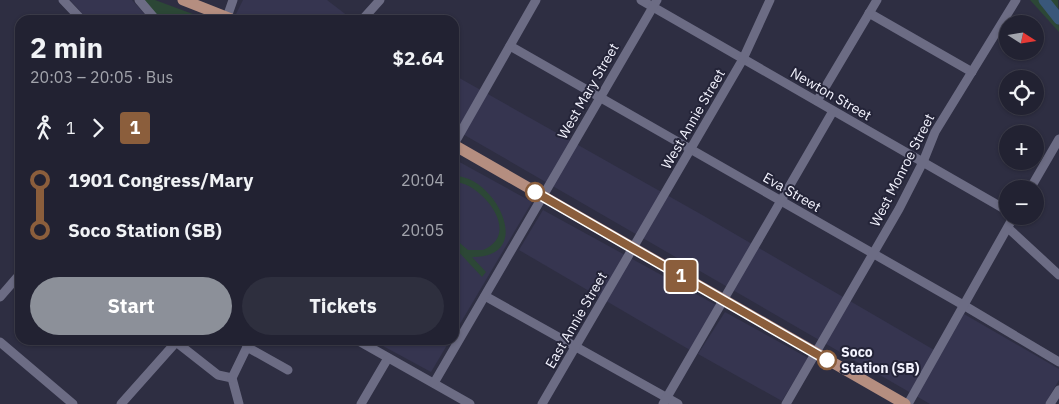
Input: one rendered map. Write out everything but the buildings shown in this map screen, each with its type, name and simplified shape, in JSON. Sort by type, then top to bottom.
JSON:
[{"type":"main road","points":[[183,0],[207,4],[223,15]]},
{"type":"main road","points":[[459,147],[723,301],[905,404]]},
{"type":"street","points":[[63,0],[77,15]]},
{"type":"street","points":[[139,0],[152,15]]},
{"type":"street","points":[[230,15],[233,0]]},
{"type":"street","points":[[366,15],[380,0]]},
{"type":"street","points":[[459,135],[536,0]]},
{"type":"street","name":"Newton Street","points":[[641,0],[655,3],[744,59],[999,205]]},
{"type":"street","name":"West Annie Street","points":[[634,249],[744,59],[770,0]]},
{"type":"street","points":[[817,101],[877,0]]},
{"type":"street","name":"West Monroe Street","points":[[786,404],[873,254],[923,162],[935,132],[1016,0]]},
{"type":"street","name":"West Mary Street","points":[[459,340],[655,3]]},
{"type":"street","points":[[869,13],[972,72]]},
{"type":"street","name":"Eva Street","points":[[510,46],[1059,362]]},
{"type":"street","points":[[665,401],[833,111]]},
{"type":"street","points":[[1035,180],[1059,139]]},
{"type":"street","points":[[908,404],[1010,225]]},
{"type":"street","points":[[1008,228],[1059,275]]},
{"type":"street","name":"East Annie Street","points":[[542,404],[634,249]]},
{"type":"street","points":[[0,297],[15,280]]},
{"type":"street","points":[[485,296],[577,346],[665,401],[678,404]]},
{"type":"street","points":[[0,342],[73,404]]},
{"type":"street","points":[[121,404],[173,345]]},
{"type":"street","points":[[182,345],[218,375],[232,378]]},
{"type":"street","points":[[239,404],[232,378],[249,345]]},
{"type":"street","points":[[253,345],[288,370]]},
{"type":"street","points":[[366,345],[470,404]]},
{"type":"street","name":"West Mary Street","points":[[434,382],[456,345]]},
{"type":"street","points":[[361,404],[388,358]]},
{"type":"street","points":[[1050,404],[1059,390]]},
{"type":"shaded area","points":[[70,0],[132,0],[146,15],[84,15]]},
{"type":"shaded area","points":[[243,0],[327,0],[346,15],[236,15]]},
{"type":"shaded area","points":[[459,78],[704,216],[941,354],[964,314],[1059,369],[1059,380],[1045,404],[930,404],[459,132]]},
{"type":"shaded area","points":[[459,162],[532,202],[459,326]]},
{"type":"shaded area","points":[[543,210],[716,305],[690,350],[519,250]]},
{"type":"shaded area","points":[[725,312],[808,358],[782,401],[698,354]]},
{"type":"shaded area","points":[[381,345],[447,345],[431,372]]},
{"type":"green space","points":[[143,0],[155,0],[196,15],[156,15]]},
{"type":"green space","points":[[1030,0],[1058,0],[1059,32],[1044,15]]},
{"type":"green space","points":[[459,177],[469,179],[483,188],[495,201],[503,216],[506,232],[502,245],[492,254],[472,257],[486,272],[482,277],[459,252],[459,242],[468,250],[483,250],[495,242],[499,232],[498,221],[493,209],[485,199],[475,190],[459,183]]},
{"type":"waterway","points":[[1044,0],[1059,19]]},
{"type":"bus line","name":"1","points":[[535,192],[827,360]]},
{"type":"place","name":"Soco Station (SB)","points":[[827,360]]}]
